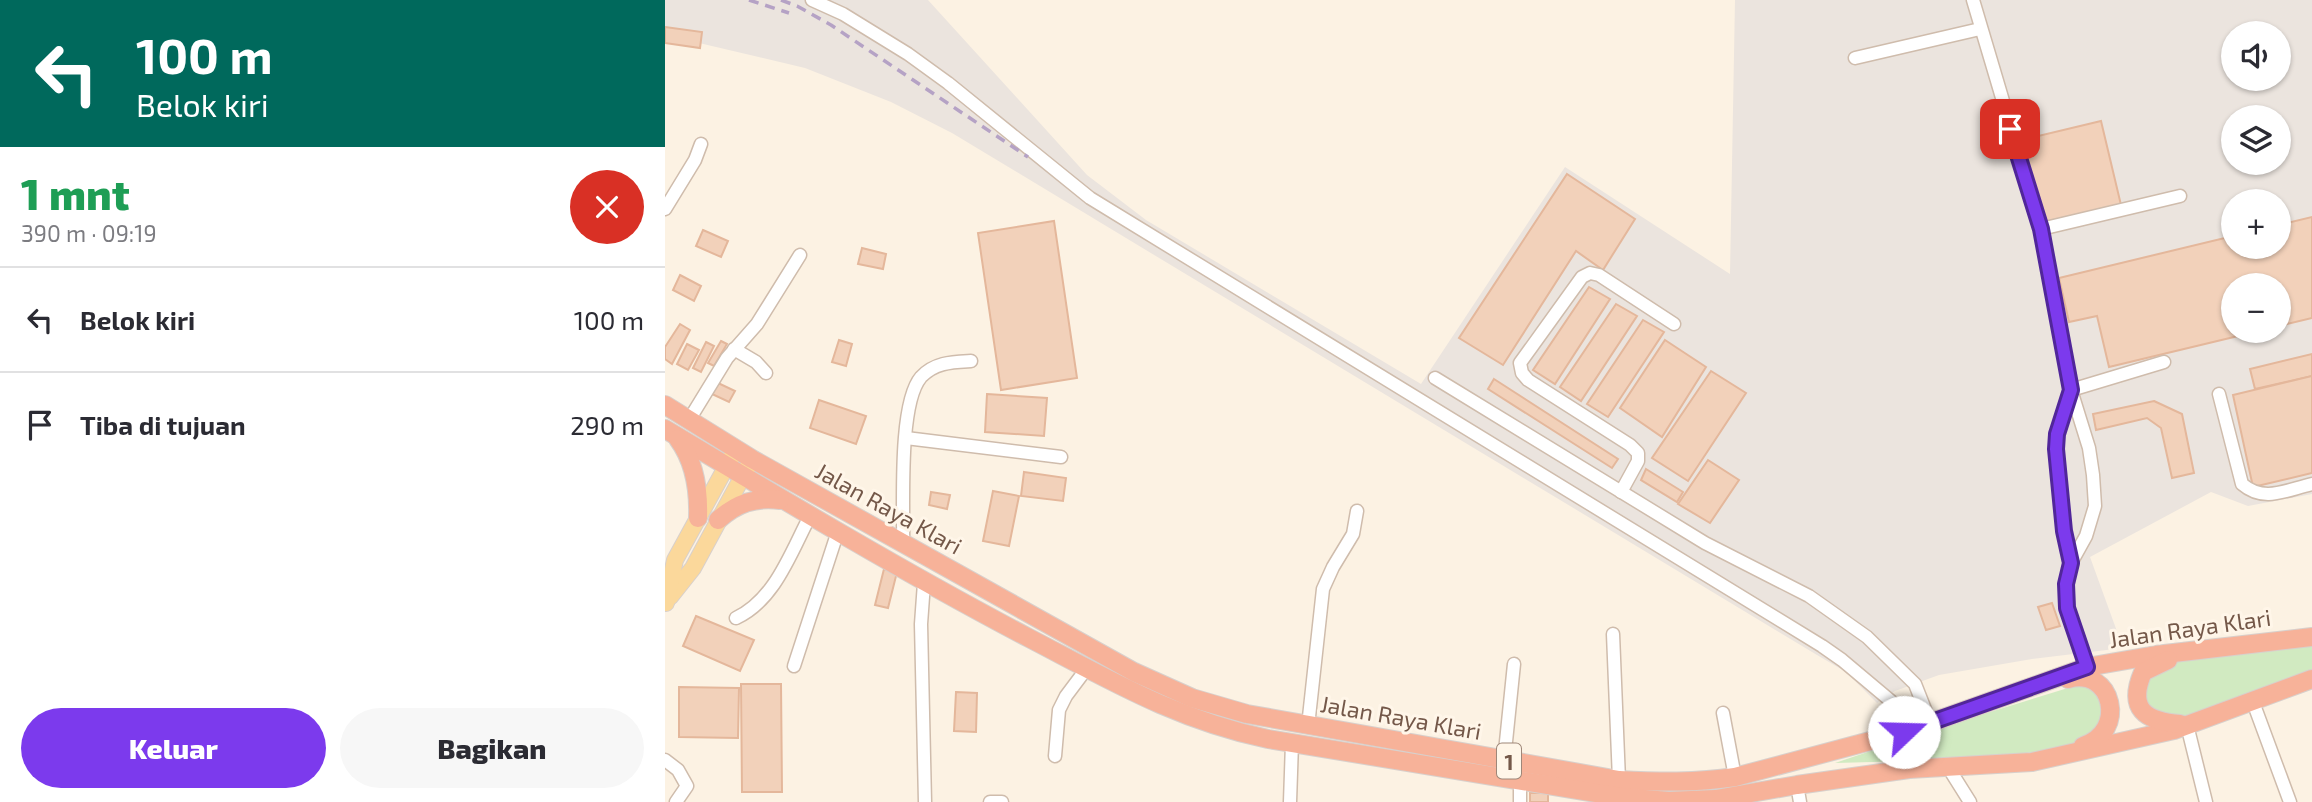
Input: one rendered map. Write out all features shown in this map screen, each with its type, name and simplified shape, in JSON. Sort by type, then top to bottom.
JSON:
[{"type":"highway","name":"Jalan Raya Klari","points":[[665,405],[736,449],[903,544],[1134,672],[1192,698],[1247,714],[1504,761],[1620,793],[1668,782],[1711,781],[1735,777],[1904,732],[2087,667],[2198,650],[2312,637]]},
{"type":"highway","name":"Jalan Raya Klari","points":[[670,432],[924,583],[1127,690],[1184,716],[1240,733],[1292,743],[1520,779],[1669,801],[1799,793],[1909,769],[2032,762],[2174,730],[2312,679]]},
{"type":"highway","points":[[670,432],[685,449],[692,465],[697,482],[698,518]]},
{"type":"highway","points":[[718,520],[730,510],[753,500],[768,498],[783,501]]},
{"type":"highway","points":[[2187,724],[2158,722],[2143,713],[2136,701],[2137,687],[2143,673],[2149,668],[2198,650]]},
{"type":"highway","points":[[1987,702],[2073,677],[2088,678],[2102,688],[2110,699],[2111,716],[2106,731],[2091,743],[2032,762]]},
{"type":"main road","points":[[665,604],[693,568],[718,520],[734,472],[736,449]]},
{"type":"main road","points":[[665,604],[675,560],[698,518],[734,472],[752,458]]},
{"type":"street","points":[[811,0],[843,13],[908,54],[1090,198],[1832,653],[1892,702],[1904,732]]},
{"type":"street","points":[[1973,0],[2041,229],[2071,390],[2094,475],[2095,506],[2086,536],[2071,563],[2066,584],[2067,608],[2087,667]]},
{"type":"street","points":[[1855,58],[1980,29]]},
{"type":"street","points":[[665,209],[695,160],[701,144]]},
{"type":"street","points":[[2041,229],[2180,197]]},
{"type":"street","points":[[689,420],[734,349],[757,324],[800,255]]},
{"type":"street","points":[[1621,492],[1638,461],[1638,453],[1630,445],[1528,380],[1522,373],[1521,363],[1583,277],[1590,273],[1599,275],[1674,324]]},
{"type":"street","points":[[734,349],[756,362],[766,373]]},
{"type":"street","points":[[903,544],[906,439],[913,390],[922,377],[938,365],[971,361]]},
{"type":"street","points":[[2071,390],[2165,362]]},
{"type":"street","points":[[1435,379],[1705,543],[1809,596],[1867,637],[1915,684],[1930,722]]},
{"type":"street","points":[[2071,390],[2057,434],[2056,449],[2064,531],[2071,563]]},
{"type":"street","points":[[2219,394],[2242,484],[2253,494],[2266,495],[2312,484]]},
{"type":"street","points":[[906,439],[1061,457]]},
{"type":"street","points":[[1308,726],[1323,589],[1353,534],[1357,511]]},
{"type":"street","points":[[736,618],[751,611],[769,592],[810,516]]},
{"type":"street","points":[[794,666],[838,531]]},
{"type":"street","points":[[924,583],[921,624],[925,802]]},
{"type":"street","points":[[1613,634],[1620,793]]},
{"type":"street","points":[[1504,761],[1514,664]]},
{"type":"street","points":[[1055,756],[1059,710],[1087,668]]},
{"type":"street","points":[[2253,702],[2290,802]]},
{"type":"street","points":[[1723,713],[1735,777]]},
{"type":"street","points":[[2187,724],[2206,802]]},
{"type":"street","points":[[1290,802],[1292,743]]},
{"type":"street","points":[[665,760],[678,770],[687,786],[676,802]]},
{"type":"street","points":[[1948,767],[1970,802]]},
{"type":"street","points":[[1520,779],[1520,802]]},
{"type":"street","points":[[990,802],[1002,802]]},
{"type":"shaded area","points":[[665,0],[928,0],[1087,175],[1146,220],[1421,384],[1565,167],[1730,274],[1735,0],[2312,0],[2312,494],[2248,506],[2211,492],[2090,557],[2123,648],[2032,659],[1939,675],[1895,691],[1877,703],[1846,672],[952,133],[891,102],[805,68],[665,35]]},
{"type":"green space","points":[[2312,646],[2312,674],[2193,719],[2154,713],[2141,699],[2147,677],[2169,662],[2199,655]]},
{"type":"green space","points":[[2081,684],[2104,696],[2104,722],[2084,742],[2037,752],[1948,760],[1835,763],[1948,725]]},
{"type":"building","points":[[665,27],[702,32],[700,48],[665,43]]},
{"type":"building","points":[[2101,121],[2121,205],[2042,224],[2022,140]]},
{"type":"building","points":[[1567,174],[1635,219],[1603,270],[1576,251],[1503,365],[1459,338]]},
{"type":"building","points":[[2312,217],[2312,318],[2291,323],[2291,273],[2221,273],[2221,340],[2109,367],[2097,316],[2069,322],[2059,278],[2221,239],[2221,259],[2291,259],[2291,222]]},
{"type":"building","points":[[1054,221],[1077,378],[1001,390],[978,233]]},
{"type":"building","points":[[703,230],[728,241],[721,257],[696,246]]},
{"type":"building","points":[[862,248],[886,254],[883,269],[858,264]]},
{"type":"building","points":[[680,275],[701,286],[694,301],[673,290]]},
{"type":"building","points":[[1589,287],[1610,299],[1555,384],[1533,370]]},
{"type":"building","points":[[1616,304],[1637,316],[1581,401],[1560,387]]},
{"type":"building","points":[[1643,320],[1664,332],[1608,417],[1587,404]]},
{"type":"building","points":[[680,324],[690,330],[672,364],[665,359],[665,347]]},
{"type":"building","points":[[839,340],[852,344],[846,366],[832,362]]},
{"type":"building","points":[[1665,340],[1706,367],[1662,437],[1620,408]]},
{"type":"building","points":[[721,341],[727,344],[714,366],[708,363]]},
{"type":"building","points":[[706,342],[714,346],[701,372],[693,368]]},
{"type":"building","points":[[687,344],[699,350],[688,370],[677,364]]},
{"type":"building","points":[[2312,354],[2312,376],[2255,389],[2250,369]]},
{"type":"building","points":[[1711,371],[1746,393],[1688,481],[1652,458]]},
{"type":"building","points":[[2312,376],[2312,473],[2253,487],[2233,395]]},
{"type":"building","points":[[1494,379],[1618,459],[1612,468],[1488,389]]},
{"type":"building","points":[[718,383],[735,391],[729,402],[712,394]]},
{"type":"building","points":[[987,394],[1047,398],[1044,436],[985,432]]},
{"type":"building","points":[[819,400],[866,416],[856,444],[810,428]]},
{"type":"building","points":[[2154,401],[2182,414],[2194,473],[2172,478],[2161,428],[2147,418],[2096,430],[2093,414]]},
{"type":"building","points":[[1708,460],[1739,480],[1710,523],[1678,504]]},
{"type":"building","points":[[1646,469],[1683,492],[1677,502],[1641,480]]},
{"type":"building","points":[[1024,472],[1066,478],[1063,501],[1021,496]]},
{"type":"building","points":[[993,491],[1019,496],[1009,546],[983,541]]},
{"type":"building","points":[[931,492],[950,495],[947,509],[929,505]]},
{"type":"building","points":[[884,569],[897,572],[888,608],[875,605]]},
{"type":"building","points":[[2052,603],[2060,626],[2046,630],[2038,607]]},
{"type":"building","points":[[696,616],[754,640],[740,671],[683,646]]},
{"type":"building","points":[[741,684],[781,684],[782,792],[742,792]]},
{"type":"building","points":[[679,687],[739,688],[738,738],[679,737]]},
{"type":"building","points":[[956,692],[977,693],[976,732],[954,731]]},
{"type":"building","points":[[1530,793],[1548,793],[1548,802],[1530,802]]},
{"type":"railway","points":[[749,0],[789,13]]},
{"type":"railway","points":[[781,0],[831,25],[1028,157]]},
{"type":"route","points":[[1904,732],[2087,667],[2067,608],[2066,584],[2071,563],[2064,531],[2056,449],[2057,434],[2071,390],[2041,229],[2010,129]]}]
